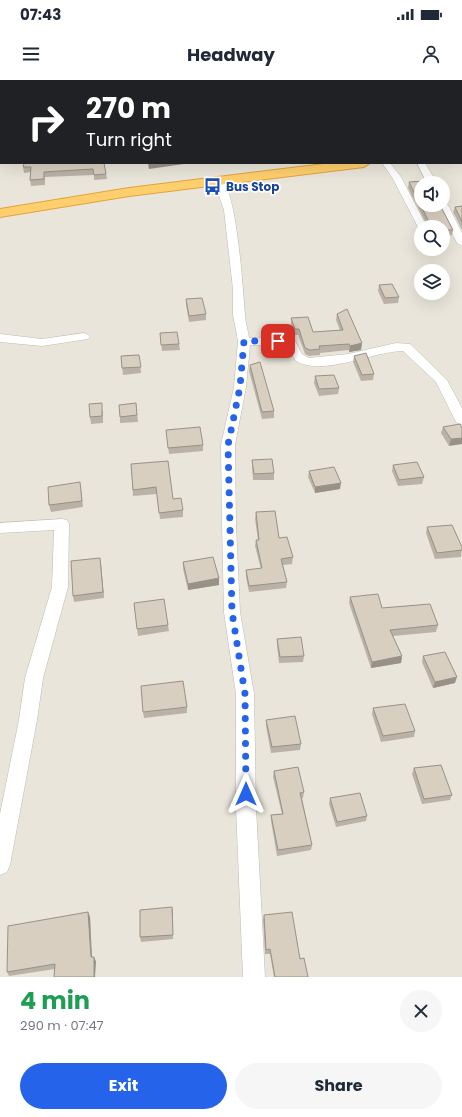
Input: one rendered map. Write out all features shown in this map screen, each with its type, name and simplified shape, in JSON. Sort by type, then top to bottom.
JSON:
[{"type":"highway","points":[[0,212],[129,192],[356,164]]},
{"type":"street","points":[[387,164],[396,177],[418,220]]},
{"type":"street","points":[[422,164],[428,176]]},
{"type":"street","points":[[219,181],[229,210],[238,290],[239,315],[244,341],[240,387],[228,445],[229,525],[232,612],[245,694],[246,808],[254,977]]},
{"type":"street","points":[[446,212],[462,243]]},
{"type":"street","points":[[0,338],[14,338],[28,342],[60,341],[84,338]]},
{"type":"street","points":[[244,341],[290,342],[296,354],[302,360],[313,363],[326,362],[396,347],[406,348],[412,351],[441,380],[462,420]]},
{"type":"street","points":[[0,528],[62,524],[60,588],[34,678],[28,720],[0,865]]},
{"type":"shaded area","points":[[0,164],[462,164],[462,977],[0,977]]},
{"type":"building","points":[[24,164],[104,164],[106,174],[94,175],[93,169],[44,172],[44,179],[30,180],[31,167],[23,167]]},
{"type":"building","points":[[409,182],[414,182],[414,192]]},
{"type":"building","points":[[462,206],[462,222],[455,207]]},
{"type":"building","points":[[424,212],[444,212],[448,220],[428,220]]},
{"type":"building","points":[[392,284],[399,297],[385,298],[379,285]]},
{"type":"building","points":[[202,298],[206,314],[189,316],[186,299]]},
{"type":"building","points":[[347,309],[362,343],[350,346],[349,344],[319,346],[320,349],[310,350],[305,348],[299,329],[295,329],[291,318],[308,317],[313,332],[343,330],[337,314]]},
{"type":"building","points":[[177,332],[179,344],[161,345],[160,333]]},
{"type":"building","points":[[366,353],[374,374],[362,375],[354,356]]},
{"type":"building","points":[[139,355],[141,367],[122,368],[121,356]]},
{"type":"building","points":[[260,362],[274,411],[262,412],[250,365]]},
{"type":"building","points":[[334,375],[339,388],[319,389],[315,376]]},
{"type":"building","points":[[102,403],[102,416],[90,417],[89,404]]},
{"type":"building","points":[[136,403],[137,415],[120,417],[119,405]]},
{"type":"building","points":[[460,424],[462,428],[462,438],[451,439],[443,427]]},
{"type":"building","points":[[200,427],[203,445],[168,448],[166,430]]},
{"type":"building","points":[[272,459],[274,473],[254,474],[252,460]]},
{"type":"building","points":[[168,461],[173,499],[181,498],[183,510],[159,513],[156,487],[133,490],[131,464]]},
{"type":"building","points":[[417,462],[424,477],[399,480],[393,465]]},
{"type":"building","points":[[334,467],[341,483],[315,487],[309,471]]},
{"type":"building","points":[[80,482],[82,501],[49,505],[48,487]]},
{"type":"building","points":[[275,511],[279,538],[287,537],[293,557],[281,559],[287,582],[249,586],[246,570],[262,568],[256,540],[259,540],[256,512]]},
{"type":"building","points":[[452,525],[462,550],[437,553],[427,527]]},
{"type":"building","points":[[213,557],[219,578],[188,584],[183,562]]},
{"type":"building","points":[[100,558],[103,592],[73,596],[71,561]]},
{"type":"building","points":[[378,594],[382,608],[430,604],[438,625],[390,630],[402,656],[372,662],[350,597]]},
{"type":"building","points":[[164,599],[168,625],[137,629],[134,603]]},
{"type":"building","points":[[301,637],[304,656],[280,657],[277,639]]},
{"type":"building","points":[[445,652],[457,677],[435,682],[423,656]]},
{"type":"building","points":[[183,681],[187,707],[143,712],[141,686]]},
{"type":"building","points":[[405,704],[415,731],[383,736],[373,708]]},
{"type":"building","points":[[295,716],[301,744],[272,747],[266,720]]},
{"type":"building","points":[[441,765],[452,795],[424,799],[414,768]]},
{"type":"building","points":[[298,767],[304,792],[300,793],[312,845],[278,850],[271,815],[283,814],[274,771]]},
{"type":"building","points":[[360,793],[367,816],[337,822],[330,798]]},
{"type":"building","points":[[172,907],[173,935],[140,937],[140,910]]},
{"type":"building","points":[[88,912],[91,957],[94,957],[94,977],[54,977],[55,964],[7,972],[8,926]]},
{"type":"building","points":[[292,912],[300,959],[304,958],[308,977],[275,977],[270,949],[266,950],[264,915]]},
{"type":"place","name":"Bus Stop","points":[[213,186]]},
{"type":"route","points":[[246,794],[245,694],[232,612],[228,445],[240,387],[244,341],[278,341]]}]
